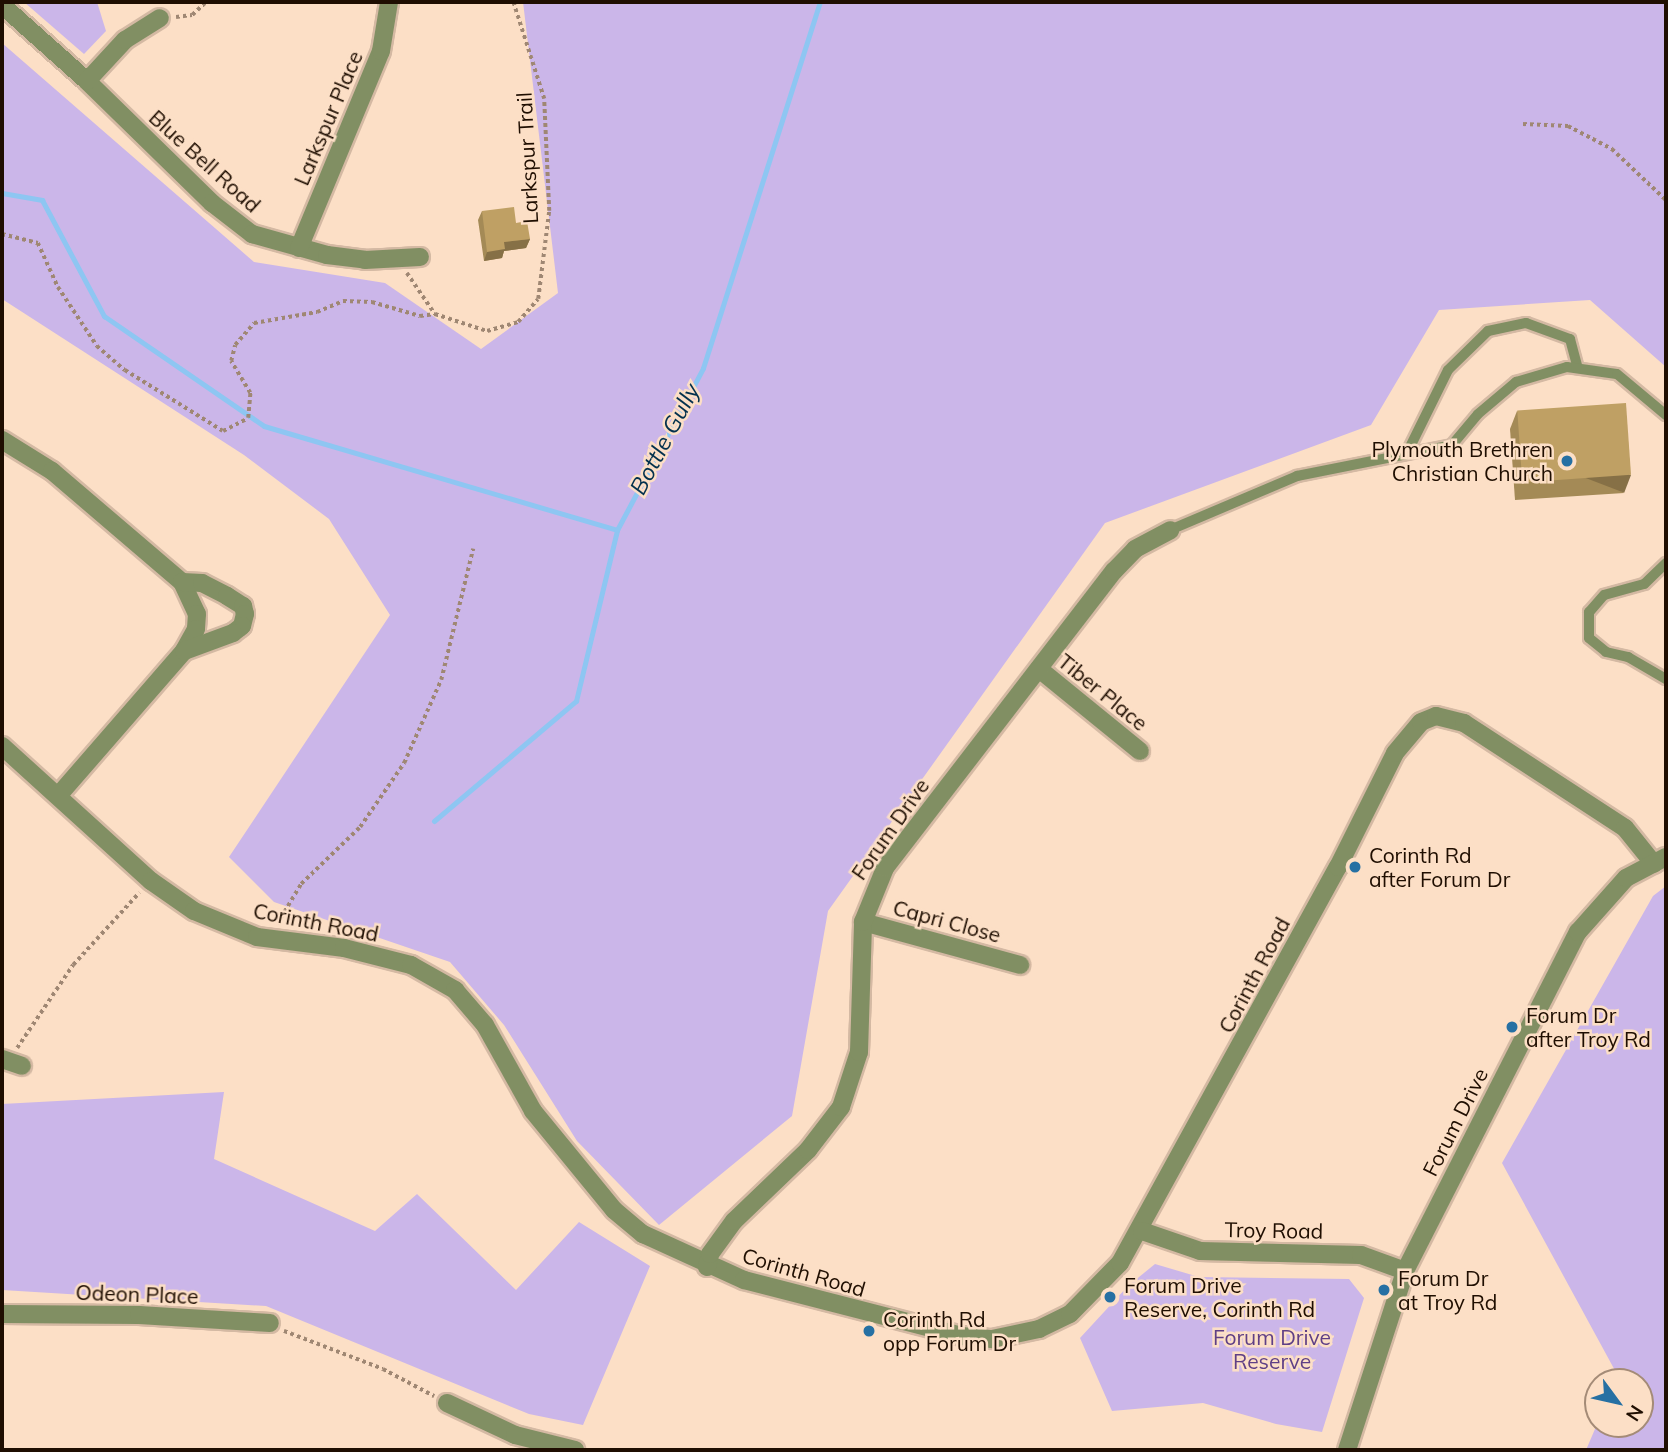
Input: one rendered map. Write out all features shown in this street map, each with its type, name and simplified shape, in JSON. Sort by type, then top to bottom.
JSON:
[{"type":"street","name":"Larkspur Place","points":[[299,248],[381,51],[389,2]]},
{"type":"street","name":"Blue Bell Road","points":[[2,5],[87,81],[212,203],[252,234],[299,248],[365,260],[420,257]]},
{"type":"street","points":[[87,81],[125,40],[160,18]]},
{"type":"street","points":[[2,440],[52,471],[182,582],[197,614],[196,629],[184,651],[58,796]]},
{"type":"street","name":"Forum Drive","points":[[707,1267],[710,1254],[734,1221],[808,1150],[841,1107],[859,1052],[863,922],[885,868],[1124,559],[1170,530]]},
{"type":"street","points":[[182,582],[202,583],[243,606],[245,614],[242,626],[233,633],[184,651]]},
{"type":"street","name":"Tiber Place","points":[[1039,669],[1140,751]]},
{"type":"street","name":"Corinth Road","points":[[2,746],[169,895],[222,924],[269,938],[344,948],[436,976],[485,1026],[533,1111],[614,1210],[643,1234],[707,1267],[818,1301],[992,1339],[1040,1329],[1070,1314],[1098,1290],[1142,1231],[1395,752],[1421,722],[1436,716],[1464,723],[1625,828],[1660,860]]},
{"type":"street","name":"Forum Drive","points":[[1347,1450],[1405,1271],[1578,932],[1609,893],[1660,860]]},
{"type":"street","name":"Capri Close","points":[[863,922],[1020,965]]},
{"type":"street","name":"Troy Road","points":[[1142,1231],[1200,1251],[1361,1255],[1405,1271]]},
{"type":"street","name":"Odeon Place","points":[[2,1314],[139,1315],[270,1323]]},
{"type":"street","points":[[447,1404],[516,1435],[575,1450]]},
{"type":"lane","points":[[1408,451],[1448,370],[1488,331],[1526,323],[1570,339],[1578,368]]},
{"type":"lane","points":[[1170,530],[1297,476],[1408,451],[1452,445],[1478,414],[1516,382],[1567,367],[1617,374],[1666,415]]},
{"type":"lane","points":[[1666,563],[1644,584],[1604,595],[1589,612],[1589,638],[1606,652],[1628,657],[1666,679]]},
{"type":"path","points":[[160,18],[192,15],[206,2]]},
{"type":"path","name":"Larkspur Trail","points":[[2,234],[38,243],[58,287],[97,346],[125,370],[223,431],[248,418],[250,393],[231,361],[235,345],[254,323],[317,312],[343,301],[372,302],[420,316],[435,314],[487,331],[518,322],[538,299],[550,211],[544,99],[513,2]]},
{"type":"path","points":[[1523,124],[1568,127],[1612,149],[1666,200]]},
{"type":"path","points":[[396,258],[435,314]]},
{"type":"path","points":[[269,938],[301,884],[360,827],[404,763],[441,680],[473,549]]},
{"type":"path","points":[[11,1062],[73,965],[139,893]]},
{"type":"path","points":[[270,1323],[293,1337],[383,1369],[447,1404]]},
{"type":"green space","points":[[24,2],[97,2],[106,31],[84,54]]},
{"type":"green space","points":[[523,2],[1666,2],[1666,367],[1590,300],[1439,310],[1371,425],[1105,523],[828,911],[792,1116],[659,1225],[577,1141],[504,1025],[450,962],[274,902],[229,857],[390,615],[329,519],[244,455],[2,299],[2,43],[254,262],[385,283],[481,349],[558,293]]},
{"type":"green space","points":[[1666,886],[1666,1450],[1586,1450],[1591,1438],[1654,1438],[1654,1368],[1614,1368],[1502,1163],[1653,896]]},
{"type":"green space","points":[[224,1092],[214,1159],[375,1231],[417,1194],[516,1290],[579,1222],[650,1266],[583,1425],[529,1414],[266,1306],[2,1290],[2,1104]]},
{"type":"green space","name":"Forum Drive Reserve","points":[[1155,1264],[1199,1277],[1349,1279],[1364,1298],[1322,1432],[1276,1424],[1203,1403],[1112,1411],[1080,1338],[1128,1286]]},
{"type":"building","points":[[514,207],[516,223],[527,221],[530,239],[504,242],[505,249],[487,252],[482,211]]},
{"type":"building","name":"Plymouth Brethren Christian Church","points":[[1626,403],[1631,475],[1522,482],[1517,411]]},
{"type":"waterway","name":"Bottle Gully","points":[[434,821],[576,701],[617,530],[703,368],[820,2]]},
{"type":"waterway","points":[[2,193],[42,200],[104,316],[264,426],[617,530]]},
{"type":"place","name":"Plymouth Brethren Christian Church","points":[[1567,461]]},
{"type":"place","name":"Corinth Rd after Forum Dr","points":[[1355,867]]},
{"type":"place","name":"Forum Dr after Troy Rd","points":[[1512,1027]]},
{"type":"place","name":"Forum Dr at Troy Rd","points":[[1384,1290]]},
{"type":"place","name":"Forum Drive Reserve, Corinth Rd","points":[[1110,1297]]},
{"type":"place","name":"Corinth Rd opp Forum Dr","points":[[869,1331]]}]
